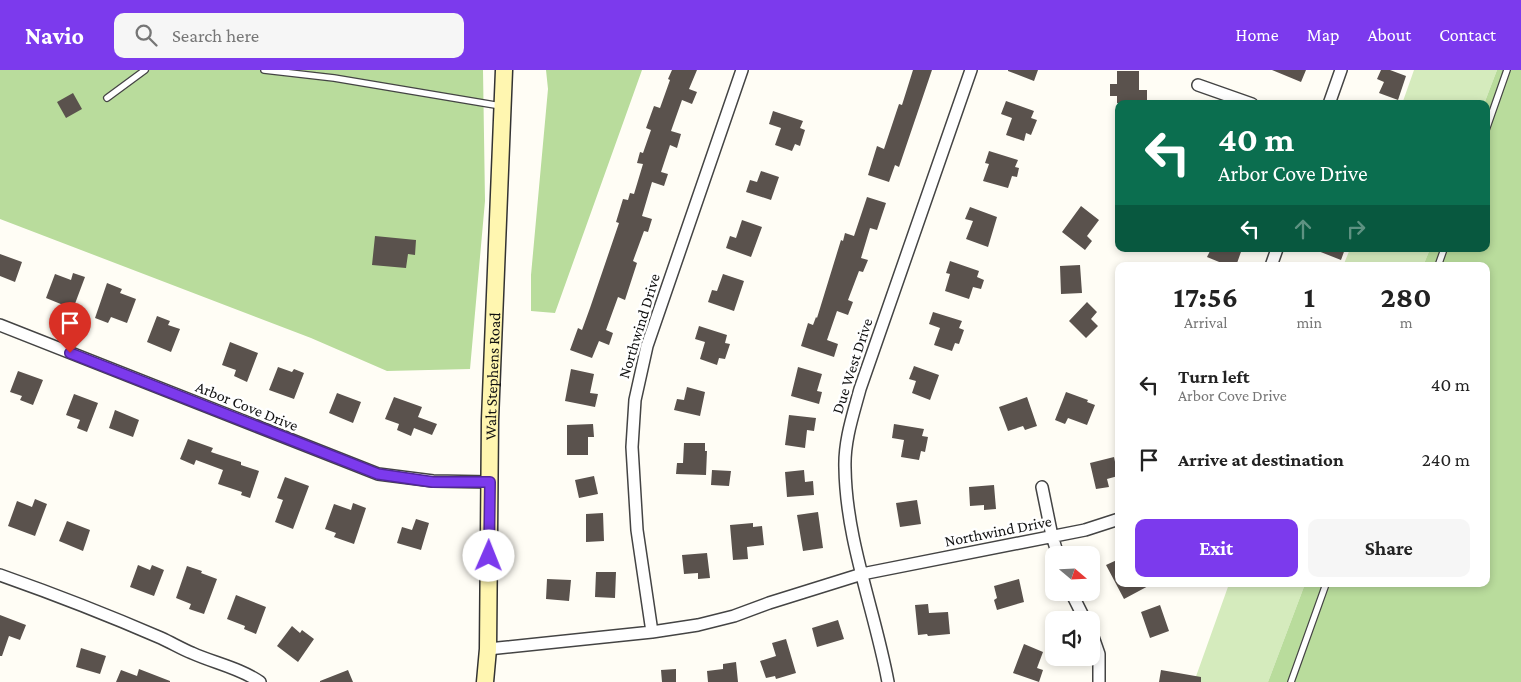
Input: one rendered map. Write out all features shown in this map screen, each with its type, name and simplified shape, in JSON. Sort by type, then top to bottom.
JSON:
[{"type":"street","name":"Walt Stephens Road","points":[[485,682],[488,649],[490,420],[504,70]]},
{"type":"street","name":"Northwind Drive","points":[[652,632],[637,530],[632,447],[635,400],[647,346],[742,70]]},
{"type":"street","name":"Due West Drive","points":[[888,682],[850,524],[845,467],[849,426],[970,70]]},
{"type":"street","points":[[1330,100],[1340,70]]},
{"type":"street","points":[[1198,85],[1241,100]]},
{"type":"street","name":"Arbor Cove Drive","points":[[0,325],[378,474],[433,482],[490,482]]},
{"type":"street","points":[[1042,487],[1055,546]]},
{"type":"street","name":"Northwind Drive","points":[[488,649],[652,632],[698,625],[734,616],[862,574],[1085,530],[1115,520]]},
{"type":"street","points":[[0,575],[164,639],[191,653],[229,667],[260,682]]},
{"type":"street","points":[[1099,666],[1099,682]]},
{"type":"lane","points":[[107,98],[145,70]]},
{"type":"lane","points":[[264,70],[334,78],[503,106]]},
{"type":"lane","points":[[1490,119],[1508,70]]},
{"type":"lane","points":[[1291,682],[1325,587]]},
{"type":"green space","points":[[0,70],[483,70],[485,201],[470,369],[387,371],[311,338],[0,219]]},
{"type":"green space","points":[[546,70],[642,70],[555,313],[531,311],[531,275],[548,89]]},
{"type":"green space","points":[[1414,70],[1497,70],[1486,100],[1403,100]]},
{"type":"green space","points":[[1497,70],[1521,70],[1521,682],[1268,682],[1304,587],[1490,587],[1490,262],[1425,262],[1429,252],[1490,252],[1490,100],[1486,100]]},
{"type":"green space","points":[[1349,252],[1429,252],[1425,262],[1345,262]]},
{"type":"green space","points":[[1228,587],[1304,587],[1268,682],[1194,682]]},
{"type":"building","points":[[672,70],[697,70],[689,89],[697,92],[692,104],[682,100],[671,131],[681,134],[677,148],[670,145],[661,172],[668,174],[664,186],[652,182],[642,216],[652,219],[648,232],[644,231],[633,261],[637,263],[625,300],[618,297],[606,330],[613,333],[609,345],[599,341],[592,358],[570,350],[578,328],[582,330],[590,308],[619,223],[616,222],[623,199],[628,200],[630,193],[634,194],[643,164],[637,163],[640,152],[643,153],[651,130],[646,128],[654,106],[660,108]]},
{"type":"building","points":[[913,70],[932,70],[899,167],[895,165],[889,182],[868,175],[877,146],[884,149],[899,104],[902,105]]},
{"type":"building","points":[[1008,70],[1038,70],[1034,81]]},
{"type":"building","points":[[1272,70],[1306,70],[1301,82]]},
{"type":"building","points":[[1381,70],[1390,70],[1406,76],[1398,100],[1379,93],[1384,82],[1377,79]]},
{"type":"building","points":[[1117,71],[1139,71],[1139,90],[1147,90],[1147,100],[1117,100],[1117,96],[1110,96],[1110,84],[1117,84]]},
{"type":"building","points":[[73,93],[82,109],[66,118],[57,102]]},
{"type":"building","points":[[1006,101],[1034,111],[1031,118],[1037,120],[1031,135],[1026,133],[1024,141],[1006,135],[1012,118],[1001,114]]},
{"type":"building","points":[[773,111],[803,121],[800,128],[805,130],[800,146],[795,144],[792,151],[775,145],[781,128],[769,124]]},
{"type":"building","points":[[989,151],[1018,160],[1015,167],[1019,168],[1017,177],[1012,176],[1008,188],[983,181],[989,164],[985,163]]},
{"type":"building","points":[[761,171],[779,177],[771,200],[746,192],[750,180],[757,182]]},
{"type":"building","points":[[867,197],[886,203],[877,230],[870,228],[861,258],[868,260],[863,272],[859,271],[848,300],[853,302],[848,315],[837,311],[827,340],[838,344],[834,357],[801,346],[808,323],[813,325],[817,318],[841,240],[843,241],[845,233],[854,236]]},
{"type":"building","points":[[1081,206],[1099,220],[1087,236],[1092,241],[1085,250],[1062,232]]},
{"type":"building","points":[[970,207],[997,217],[988,247],[966,239],[973,221],[965,219]]},
{"type":"building","points":[[742,220],[762,227],[751,257],[726,248],[730,236],[736,238]]},
{"type":"building","points":[[375,236],[416,240],[415,255],[408,254],[406,268],[372,265]]},
{"type":"building","points":[[1210,252],[1241,252],[1237,262],[1219,262],[1207,257]]},
{"type":"building","points":[[1321,252],[1344,252],[1341,260]]},
{"type":"building","points":[[0,254],[22,262],[15,282],[0,276]]},
{"type":"building","points":[[950,261],[979,271],[977,277],[984,280],[981,289],[973,287],[969,299],[945,291],[950,274],[946,273]]},
{"type":"building","points":[[1080,265],[1082,293],[1061,294],[1060,266]]},
{"type":"building","points":[[73,273],[85,277],[73,309],[46,298],[55,274],[71,280]]},
{"type":"building","points":[[723,274],[744,281],[734,311],[708,302],[712,290],[717,291]]},
{"type":"building","points":[[107,283],[122,289],[120,293],[136,299],[127,323],[111,317],[108,323],[95,318]]},
{"type":"building","points":[[1087,302],[1097,312],[1091,319],[1098,326],[1086,338],[1069,321]]},
{"type":"building","points":[[933,312],[962,321],[959,328],[964,330],[959,344],[955,343],[952,351],[934,345],[940,328],[929,324]]},
{"type":"building","points":[[157,316],[170,321],[168,325],[180,329],[171,352],[147,342]]},
{"type":"building","points":[[699,326],[727,335],[725,343],[730,344],[725,359],[719,358],[717,365],[700,359],[705,342],[695,339]]},
{"type":"building","points":[[230,342],[258,353],[247,382],[234,376],[236,370],[222,365]]},
{"type":"building","points":[[914,366],[939,375],[930,400],[912,393],[916,381],[909,379]]},
{"type":"building","points":[[278,367],[292,372],[294,369],[304,373],[294,399],[269,390]]},
{"type":"building","points":[[798,367],[822,374],[817,391],[822,392],[819,404],[791,396]]},
{"type":"building","points":[[571,369],[594,374],[590,393],[598,394],[595,407],[565,401]]},
{"type":"building","points":[[18,371],[43,380],[33,405],[20,400],[22,396],[10,392]]},
{"type":"building","points":[[687,387],[705,392],[700,416],[674,410],[677,399],[684,400]]},
{"type":"building","points":[[1066,392],[1088,400],[1087,402],[1095,405],[1087,425],[1068,418],[1065,424],[1055,420]]},
{"type":"building","points":[[337,393],[361,402],[353,423],[329,413]]},
{"type":"building","points":[[74,394],[98,403],[87,432],[77,428],[80,420],[66,415]]},
{"type":"building","points":[[394,397],[422,407],[418,417],[437,424],[432,435],[414,428],[411,436],[397,430],[399,424],[385,419]]},
{"type":"building","points":[[1027,397],[1037,426],[1025,430],[1023,426],[1008,431],[999,407]]},
{"type":"building","points":[[115,410],[139,420],[133,437],[109,428]]},
{"type":"building","points":[[789,415],[816,418],[814,431],[807,430],[805,448],[785,445]]},
{"type":"building","points":[[593,424],[594,437],[588,437],[588,455],[567,455],[567,425]]},
{"type":"building","points":[[894,424],[924,429],[922,436],[928,437],[925,452],[921,451],[919,460],[901,457],[904,440],[892,438]]},
{"type":"building","points":[[188,439],[213,448],[211,452],[241,462],[241,465],[259,471],[250,498],[241,495],[242,492],[218,484],[223,470],[196,460],[194,465],[180,459]]},
{"type":"building","points":[[684,443],[705,443],[705,451],[707,451],[706,475],[676,474],[677,463],[683,463]]},
{"type":"building","points":[[1114,457],[1115,477],[1107,479],[1109,487],[1096,489],[1090,463]]},
{"type":"building","points":[[712,470],[731,471],[729,486],[711,485]]},
{"type":"building","points":[[804,470],[805,482],[813,481],[814,495],[787,497],[785,472]]},
{"type":"building","points":[[594,476],[598,494],[579,498],[575,480]]},
{"type":"building","points":[[285,477],[309,486],[293,529],[275,522],[283,500],[277,498]]},
{"type":"building","points":[[994,485],[996,509],[984,510],[984,505],[970,506],[969,487]]},
{"type":"building","points":[[35,499],[47,504],[35,536],[8,526],[17,501],[32,507]]},
{"type":"building","points":[[917,500],[921,524],[900,527],[896,503]]},
{"type":"building","points":[[353,503],[366,508],[354,544],[334,537],[336,533],[325,529],[334,504],[351,510]]},
{"type":"building","points":[[818,512],[823,548],[803,551],[797,515]]},
{"type":"building","points":[[603,513],[604,541],[586,542],[586,514]]},
{"type":"building","points":[[416,519],[429,523],[421,550],[397,543],[402,527],[412,530]]},
{"type":"building","points":[[67,521],[90,530],[83,551],[59,541]]},
{"type":"building","points":[[753,523],[753,527],[762,526],[764,545],[747,547],[748,559],[733,560],[730,525]]},
{"type":"building","points":[[707,553],[710,578],[698,579],[698,573],[684,574],[682,555]]},
{"type":"building","points":[[1115,561],[1115,582],[1106,565]]},
{"type":"building","points":[[138,565],[150,570],[152,565],[164,570],[154,596],[130,587]]},
{"type":"building","points":[[187,566],[217,579],[204,614],[189,609],[191,604],[176,598]]},
{"type":"building","points":[[596,572],[616,572],[615,598],[595,597]]},
{"type":"building","points":[[547,579],[571,580],[569,601],[546,599]]},
{"type":"building","points":[[1019,579],[1024,602],[997,610],[994,600],[997,598],[994,586]]},
{"type":"building","points":[[1118,587],[1146,587],[1124,599]]},
{"type":"building","points":[[236,595],[266,607],[256,634],[244,629],[245,626],[227,619]]},
{"type":"building","points":[[928,604],[929,613],[948,612],[950,634],[918,635],[915,605]]},
{"type":"building","points":[[1160,605],[1169,631],[1150,638],[1141,612]]},
{"type":"building","points":[[0,615],[26,625],[20,640],[9,636],[2,656],[0,656]]},
{"type":"building","points":[[838,620],[844,639],[817,647],[812,628]]},
{"type":"building","points":[[292,626],[300,633],[302,630],[314,639],[298,662],[277,646]]},
{"type":"building","points":[[786,639],[796,673],[776,679],[775,676],[766,678],[760,661],[776,656],[772,643]]},
{"type":"building","points":[[1024,644],[1043,652],[1037,668],[1043,670],[1039,682],[1013,673]]},
{"type":"building","points":[[81,648],[106,656],[100,674],[76,667]]},
{"type":"building","points":[[736,662],[738,682],[708,682],[707,671],[723,669],[723,664]]},
{"type":"building","points":[[139,669],[170,682],[116,682],[121,670],[137,676]]},
{"type":"building","points":[[676,669],[676,682],[662,682],[661,670]]},
{"type":"building","points":[[348,670],[353,682],[320,682],[320,681]]},
{"type":"building","points":[[1161,670],[1201,677],[1201,682],[1159,682]]},
{"type":"route","points":[[70,353],[378,474],[433,482],[490,482],[489,556]]}]
